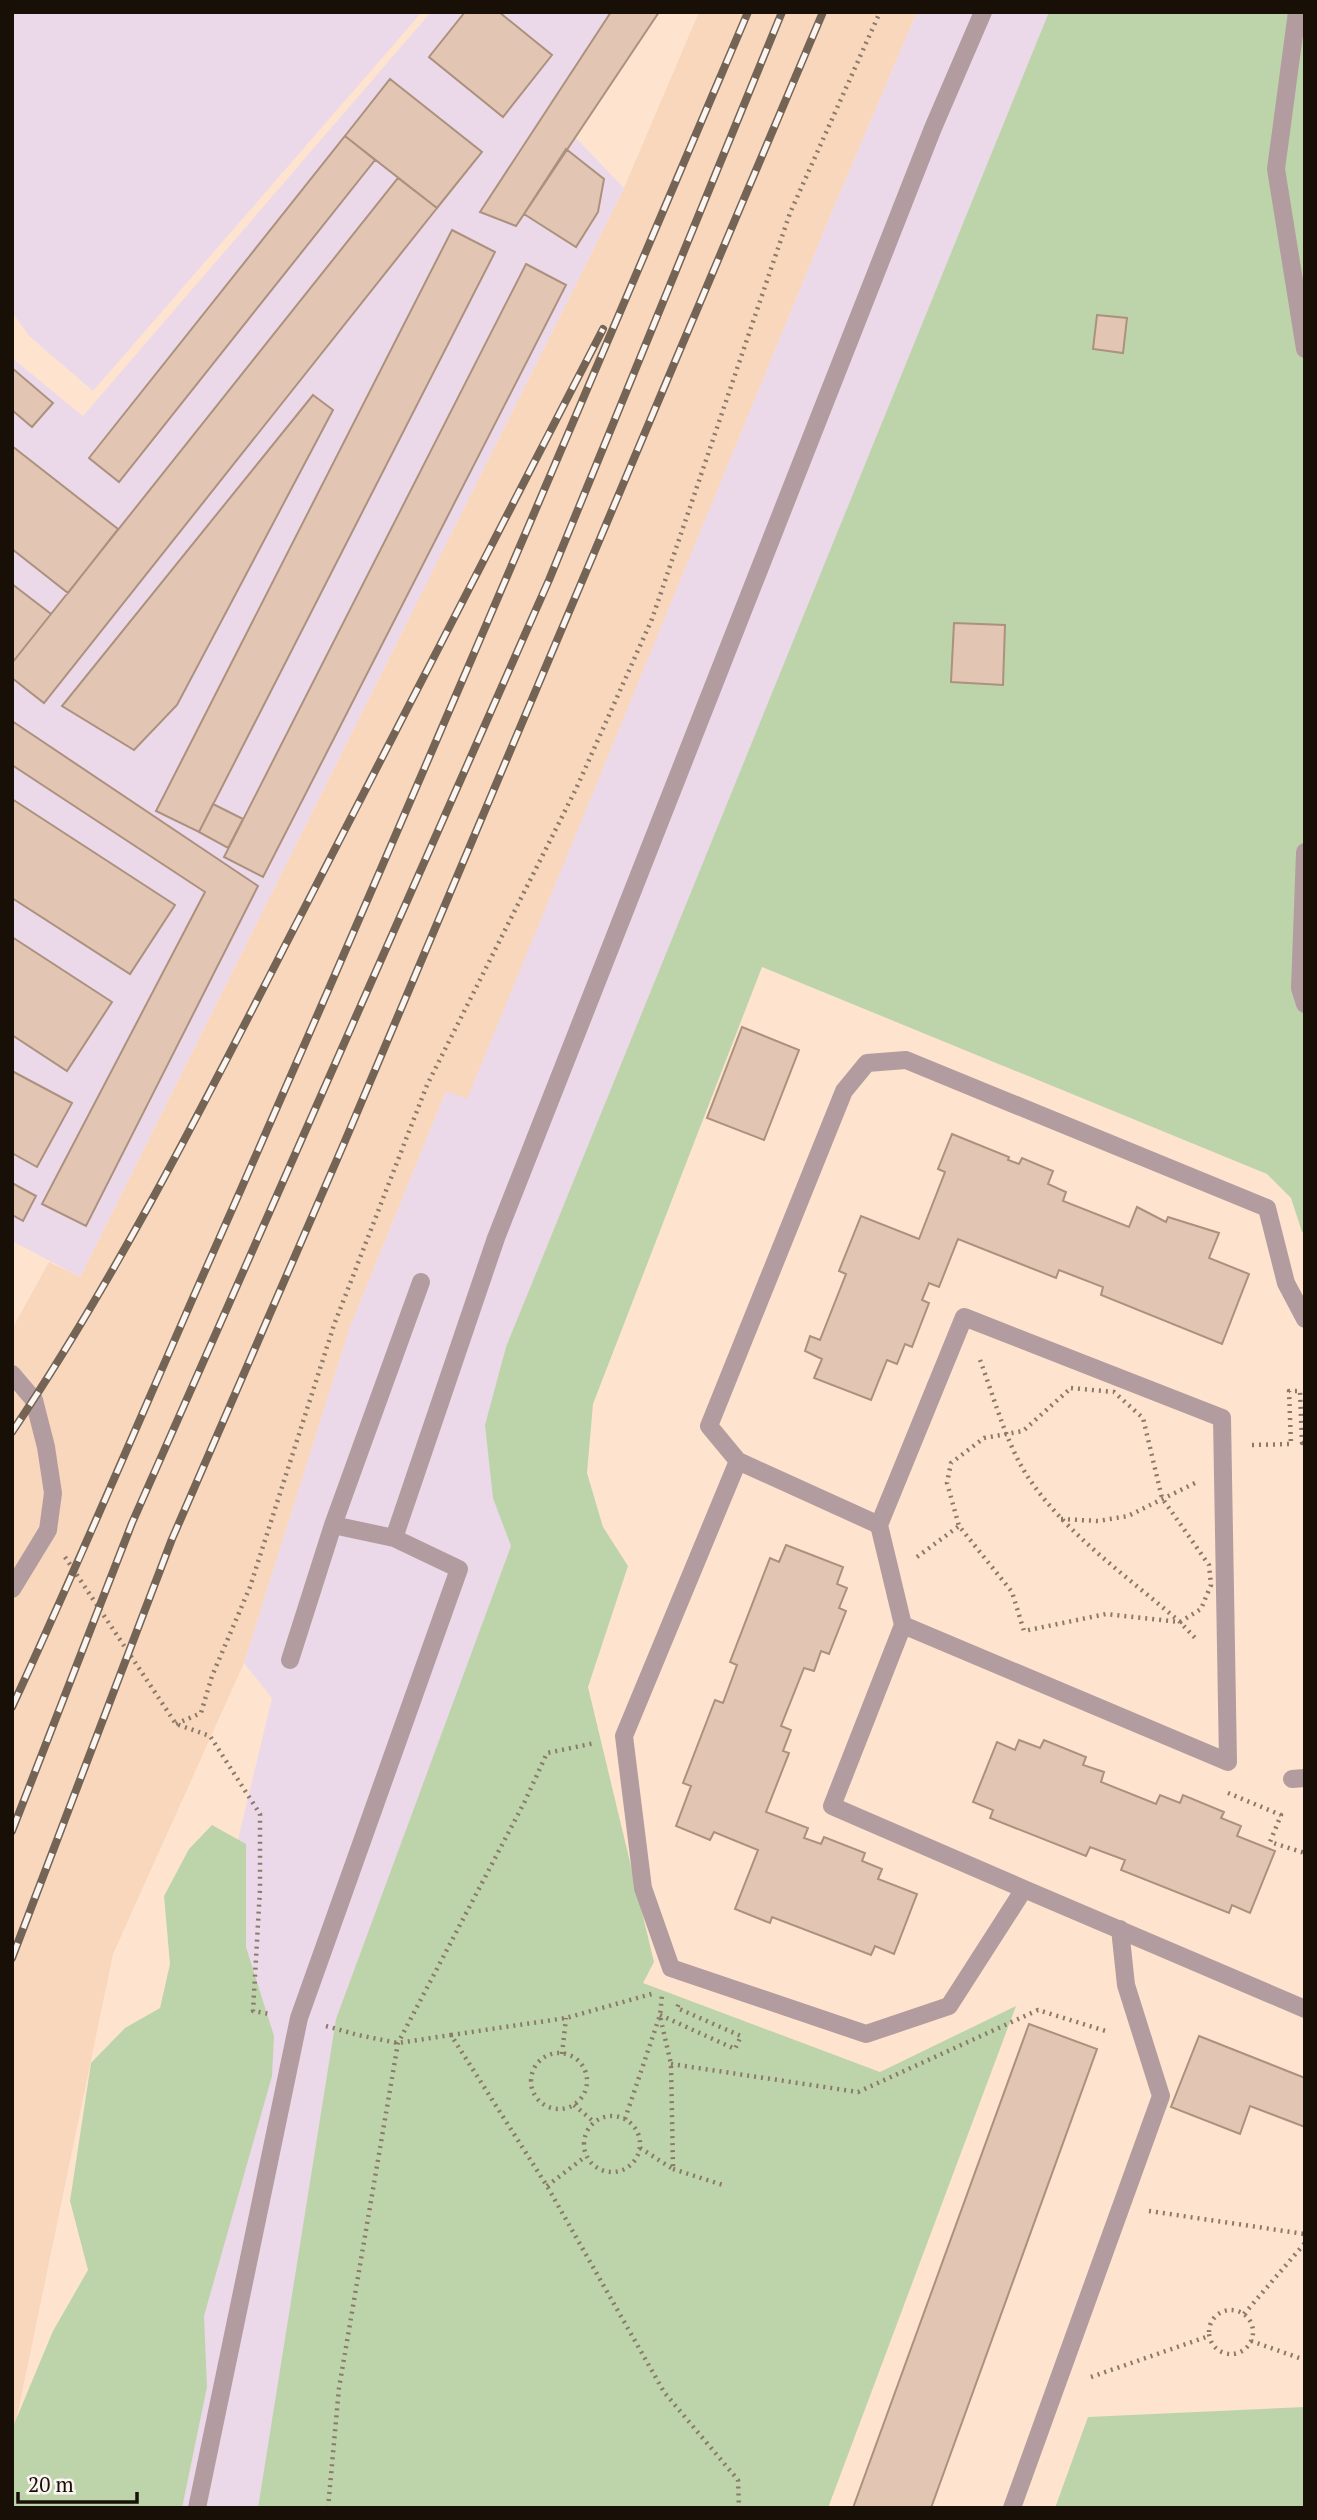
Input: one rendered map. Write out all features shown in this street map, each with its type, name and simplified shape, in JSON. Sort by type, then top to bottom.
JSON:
[{"type":"lane","points":[[394,1538],[496,1238],[933,128],[983,12]]},
{"type":"lane","points":[[1297,12],[1276,169],[1305,349]]},
{"type":"lane","points":[[1305,852],[1300,988],[1305,1004]]},
{"type":"lane","points":[[879,1525],[738,1461],[709,1426],[844,1091],[867,1063],[906,1060],[1267,1208],[1286,1283],[1305,1319]]},
{"type":"lane","points":[[290,1660],[333,1525],[421,1282]]},
{"type":"lane","points":[[902,1625],[1228,1762],[1222,1418],[964,1317],[879,1525],[902,1625],[832,1806],[1305,2009]]},
{"type":"lane","points":[[12,1374],[34,1400],[46,1447],[52,1493],[48,1530],[12,1589]]},
{"type":"lane","points":[[738,1461],[624,1736],[643,1888],[671,1968],[866,2035],[949,2006],[1024,1889]]},
{"type":"lane","points":[[197,2508],[299,2018],[459,1569],[394,1538],[333,1525]]},
{"type":"lane","points":[[1012,2508],[1161,2096],[1126,1985],[1120,1929]]},
{"type":"path","points":[[176,1724],[201,1713],[212,1676],[250,1587],[334,1325],[427,1085],[576,789],[652,619],[790,213],[880,12]]},
{"type":"path","points":[[964,1317],[1007,1434],[1026,1473],[1060,1519],[1180,1622],[1227,1671]]},
{"type":"path","points":[[1071,1388],[1114,1392],[1143,1418],[1162,1499],[1209,1565],[1211,1585],[1200,1609],[1180,1622],[1106,1614],[1024,1631],[1012,1591],[959,1526],[947,1483],[951,1464],[984,1438],[1007,1434],[1023,1431],[1071,1388]]},
{"type":"path","points":[[1223,1446],[1291,1444],[1289,1391],[1300,1391],[1302,1443],[1305,1443]]},
{"type":"path","points":[[1060,1519],[1098,1521],[1128,1516],[1223,1469]]},
{"type":"path","points":[[891,1576],[959,1526]]},
{"type":"path","points":[[48,1530],[176,1724],[209,1736],[260,1814],[260,1889],[253,2011],[299,2018]]},
{"type":"path","points":[[328,2508],[339,2388],[398,2043],[525,1801],[547,1753],[624,1736]]},
{"type":"path","points":[[1280,1815],[1270,1842],[1305,1853]]},
{"type":"path","points":[[358,2035],[398,2043],[566,2018],[663,1991],[660,2015],[625,2119]]},
{"type":"path","points":[[660,2015],[736,2049],[741,2036],[677,2008],[681,1998],[692,2003]]},
{"type":"path","points":[[671,2064],[858,2092],[1038,2010],[1144,2042]]},
{"type":"path","points":[[660,2015],[671,2064],[673,2169]]},
{"type":"path","points":[[562,2054],[566,2018]]},
{"type":"path","points":[[451,2035],[547,2186],[664,2392],[738,2480],[739,2508]]},
{"type":"path","points":[[562,2054],[581,2064],[586,2074],[587,2086],[574,2105],[563,2109],[551,2108],[541,2103],[533,2093],[531,2081],[534,2069],[541,2060],[562,2054]]},
{"type":"path","points":[[574,2105],[594,2122]]},
{"type":"path","points":[[604,2117],[625,2119],[634,2126],[640,2148],[627,2168],[616,2172],[604,2171],[586,2156],[584,2144],[587,2132],[594,2122],[604,2117]]},
{"type":"path","points":[[640,2148],[673,2169],[726,2186]]},
{"type":"path","points":[[547,2186],[586,2156]]},
{"type":"path","points":[[1121,2207],[1305,2234]]},
{"type":"path","points":[[1244,2314],[1305,2244]]},
{"type":"path","points":[[1229,2310],[1244,2314],[1252,2327],[1251,2340],[1242,2351],[1228,2354],[1216,2349],[1209,2336],[1211,2322],[1222,2312],[1229,2310]]},
{"type":"path","points":[[1054,2390],[1209,2336]]},
{"type":"path","points":[[1251,2340],[1305,2360]]},
{"type":"shaded area","points":[[12,12],[422,12],[93,391],[29,336],[12,312]]},
{"type":"shaded area","points":[[431,12],[659,12],[574,136],[624,188],[80,1277],[12,1241],[12,358],[83,416]]},
{"type":"shaded area","points":[[699,12],[917,12],[831,214],[467,1100],[446,1091],[350,1327],[244,1663],[113,1954],[12,2441],[12,1329],[49,1262],[80,1277],[624,188]]},
{"type":"shaded area","points":[[917,12],[1119,12],[404,1893],[280,2508],[111,2508],[191,2035],[272,1698],[244,1663],[350,1327],[446,1091],[467,1099],[831,214]]},
{"type":"green space","points":[[1049,12],[1305,12],[1305,1232],[1302,1232],[1291,1198],[1267,1174],[762,967],[593,1404],[587,1473],[603,1527],[628,1566],[588,1687],[654,1962],[643,1983],[880,2072],[1016,2006],[828,2508],[258,2508],[336,2019],[511,1546],[493,1498],[485,1425],[506,1347]]},
{"type":"green space","points":[[212,1825],[246,1844],[246,1947],[274,2036],[272,2076],[204,2316],[207,2387],[182,2508],[12,2508],[12,2429],[53,2331],[88,2270],[70,2201],[91,2063],[125,2028],[160,2008],[170,1964],[164,1896],[189,1849]]},
{"type":"green space","points":[[1305,2407],[1305,2508],[1055,2508],[1088,2417]]},
{"type":"building","points":[[465,12],[499,12],[552,55],[503,117],[429,57]]},
{"type":"building","points":[[611,12],[659,12],[516,226],[480,212]]},
{"type":"building","points":[[390,79],[482,152],[437,208],[345,136]]},
{"type":"building","points":[[345,136],[375,160],[119,482],[89,458]]},
{"type":"building","points":[[566,149],[604,179],[598,212],[576,247],[524,214]]},
{"type":"building","points":[[398,178],[437,208],[44,703],[12,678],[12,663]]},
{"type":"building","points":[[452,230],[495,252],[199,832],[156,811]]},
{"type":"building","points":[[526,264],[566,285],[263,877],[224,857]]},
{"type":"building","points":[[1097,315],[1127,318],[1123,353],[1093,349]]},
{"type":"building","points":[[12,368],[53,403],[32,427],[12,410]]},
{"type":"building","points":[[313,395],[333,410],[177,705],[134,750],[62,706]]},
{"type":"building","points":[[12,446],[118,529],[68,593],[12,549]]},
{"type":"building","points":[[12,584],[51,614],[12,663]]},
{"type":"building","points":[[954,623],[1005,625],[1003,685],[951,682]]},
{"type":"building","points":[[12,721],[258,886],[86,1226],[42,1204],[205,892],[12,765]]},
{"type":"building","points":[[12,799],[175,905],[130,974],[12,898]]},
{"type":"building","points":[[213,804],[243,819],[228,848],[199,832]]},
{"type":"building","points":[[12,937],[112,1002],[67,1071],[12,1035]]},
{"type":"building","points":[[742,1027],[799,1050],[764,1140],[707,1118]]},
{"type":"building","points":[[12,1071],[72,1103],[37,1167],[12,1153]]},
{"type":"building","points":[[952,1134],[1009,1157],[1008,1160],[1019,1164],[1022,1158],[1053,1171],[1048,1184],[1066,1192],[1063,1201],[1129,1227],[1137,1207],[1166,1222],[1168,1217],[1219,1233],[1209,1258],[1249,1274],[1222,1344],[1101,1295],[1103,1287],[1059,1270],[1056,1278],[958,1239],[939,1287],[929,1283],[922,1300],[929,1303],[912,1347],[905,1344],[897,1364],[887,1360],[871,1400],[814,1378],[822,1359],[805,1351],[810,1336],[820,1340],[846,1274],[839,1271],[861,1216],[919,1239],[945,1172],[938,1169]]},
{"type":"building","points":[[12,1183],[36,1196],[23,1221],[12,1215]]},
{"type":"building","points":[[786,1545],[843,1567],[837,1584],[847,1588],[839,1608],[846,1611],[829,1654],[821,1651],[814,1671],[804,1668],[781,1726],[791,1730],[783,1751],[789,1753],[766,1812],[808,1828],[804,1838],[821,1844],[824,1837],[865,1853],[862,1861],[882,1869],[878,1879],[917,1894],[894,1954],[875,1946],[871,1955],[772,1917],[770,1923],[735,1909],[758,1850],[714,1832],[710,1840],[676,1826],[691,1786],[683,1783],[715,1700],[723,1703],[737,1665],[730,1662],[770,1558],[779,1562]]},
{"type":"building","points":[[1019,1740],[1040,1748],[1044,1740],[1086,1757],[1083,1765],[1104,1772],[1101,1782],[1156,1804],[1160,1795],[1180,1803],[1183,1795],[1224,1812],[1221,1818],[1241,1826],[1237,1836],[1275,1851],[1250,1913],[1232,1905],[1229,1913],[1121,1870],[1125,1860],[1090,1847],[1086,1856],[990,1818],[993,1810],[973,1802],[997,1742],[1015,1750]]},
{"type":"building","points":[[1029,2024],[1097,2049],[931,2508],[853,2508]]},
{"type":"building","points":[[1199,2036],[1305,2078],[1305,2127],[1250,2106],[1240,2134],[1171,2107]]},
{"type":"railway","points":[[12,1707],[336,972],[748,12]]},
{"type":"railway","points":[[12,1831],[132,1523],[549,580],[782,12]]},
{"type":"railway","points":[[12,1958],[172,1539],[345,1141],[823,12]]},
{"type":"railway","points":[[12,1432],[87,1313],[158,1190],[603,329]]}]
